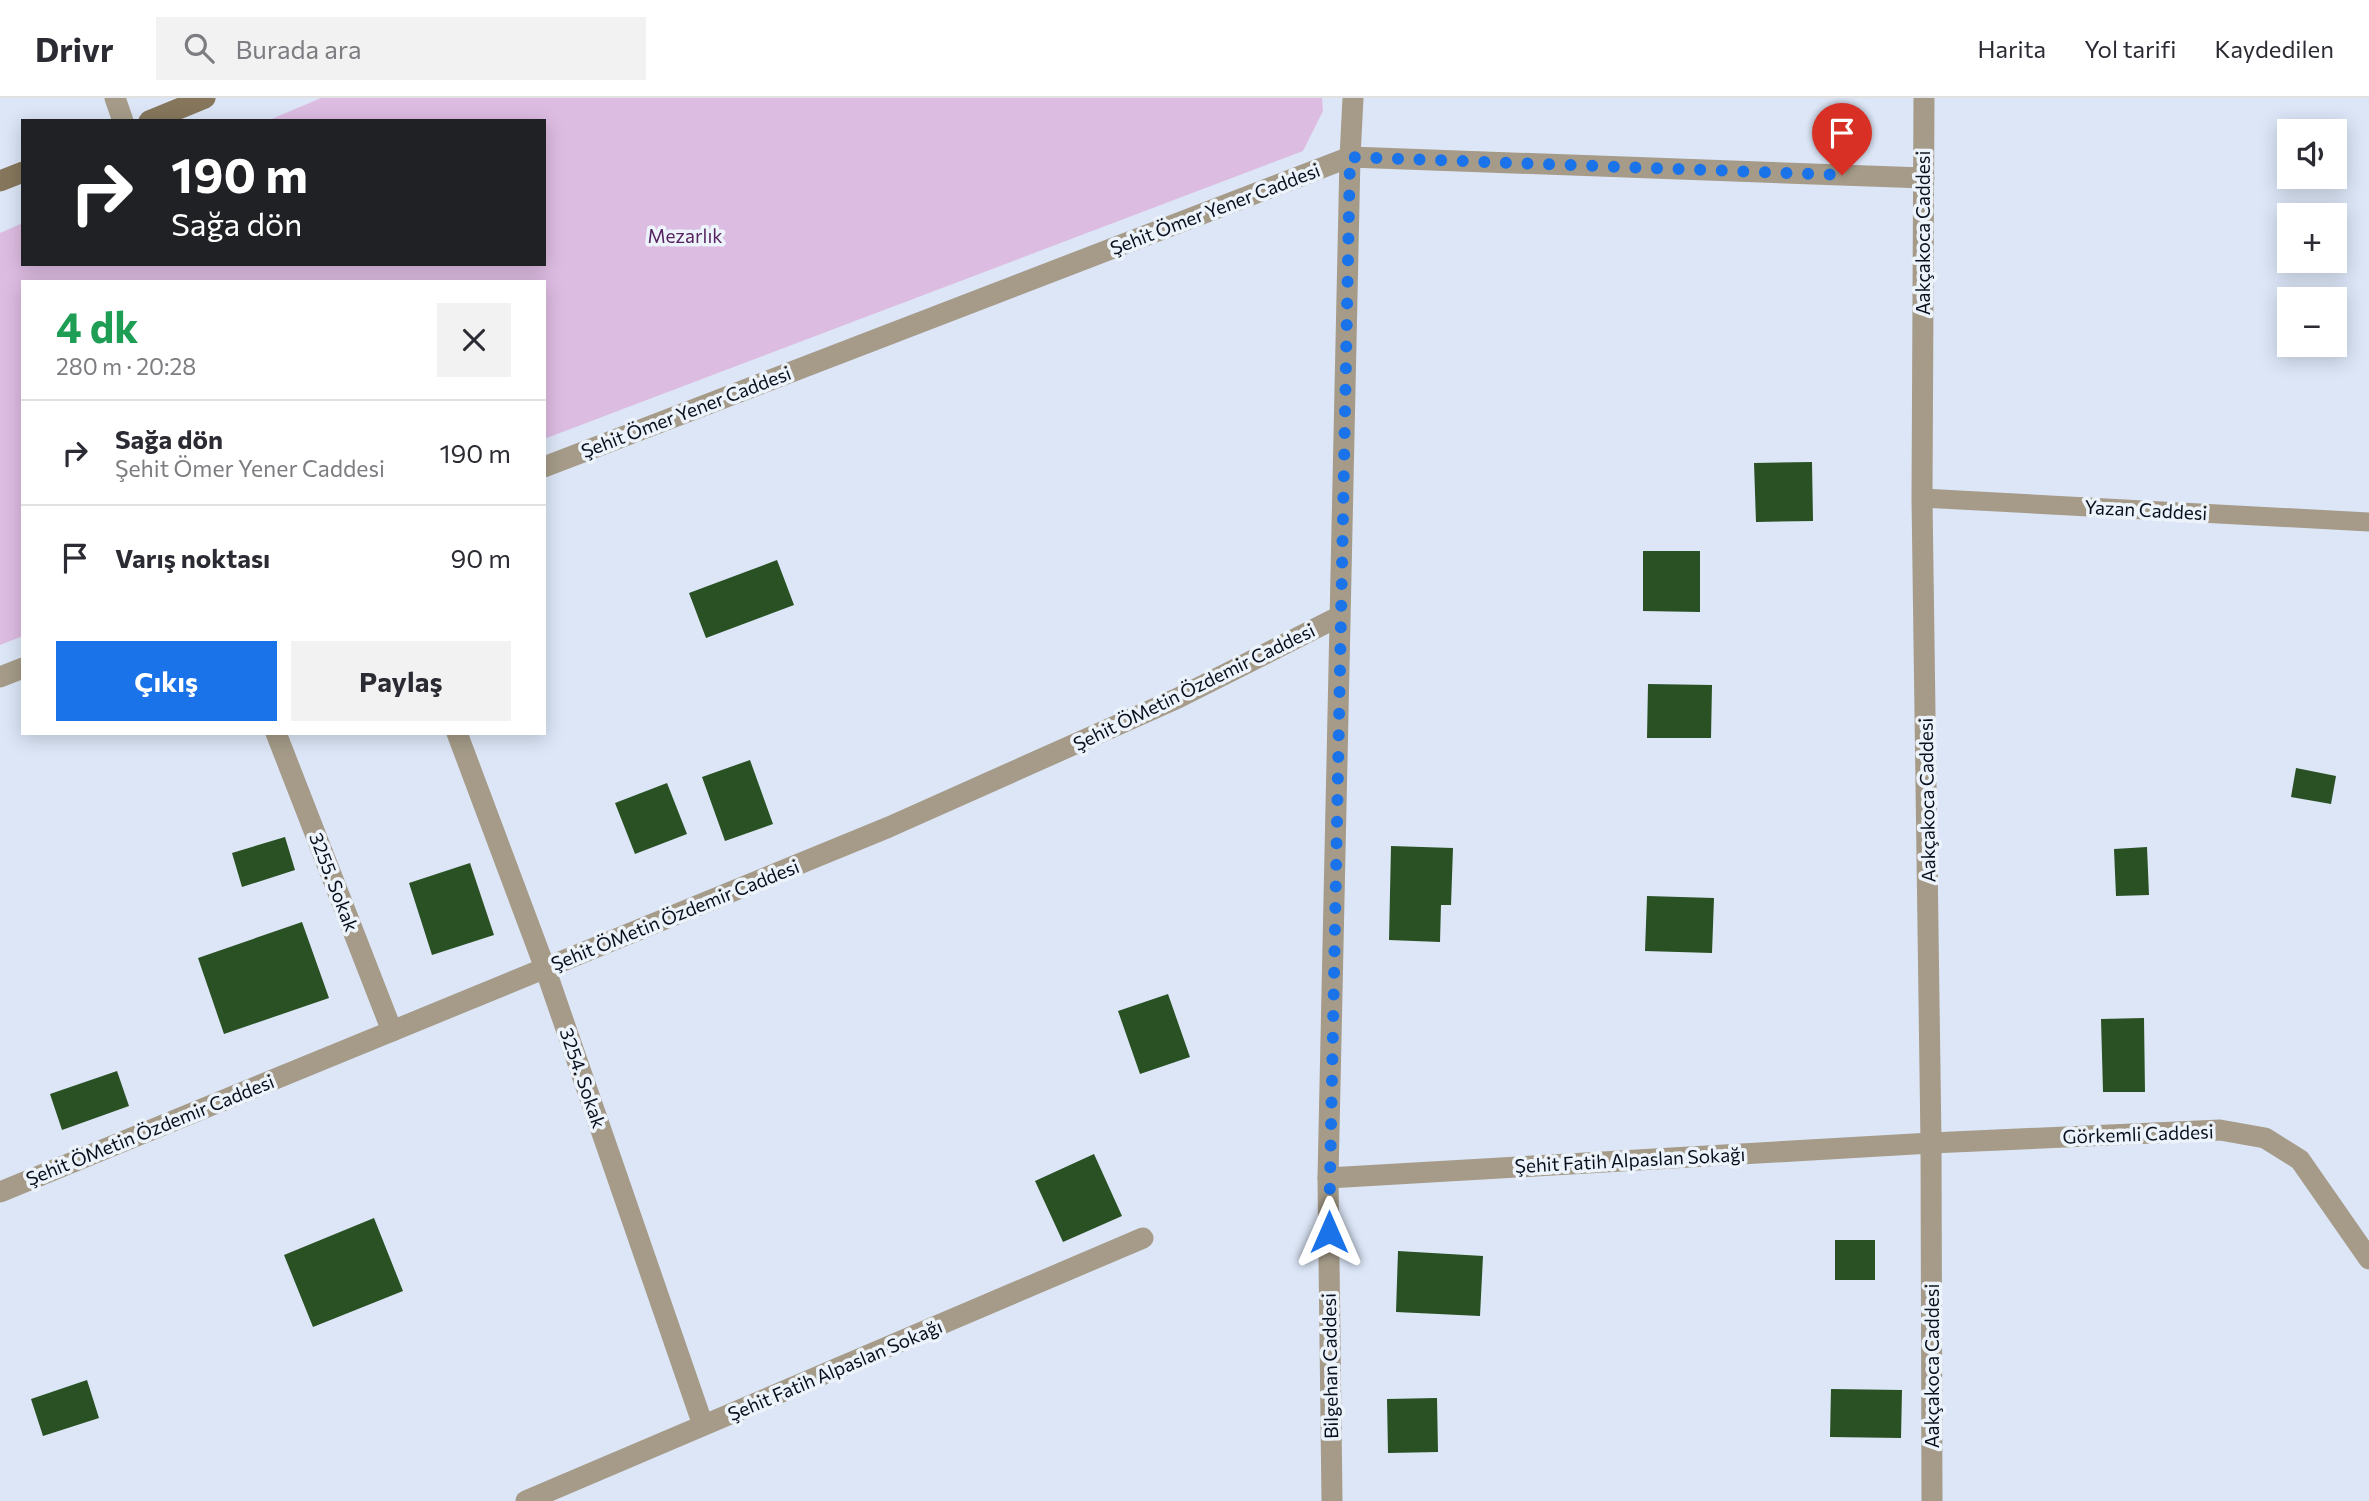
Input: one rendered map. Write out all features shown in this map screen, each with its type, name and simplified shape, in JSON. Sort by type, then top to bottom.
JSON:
[{"type":"main road","points":[[154,119],[205,98]]},
{"type":"main road","points":[[0,181],[21,173]]},
{"type":"street","points":[[115,98],[121,119]]},
{"type":"street","name":"Bilgehan Caddesi","points":[[1332,1501],[1328,1178],[1353,98]]},
{"type":"street","name":"Aakçakoca Caddesi","points":[[1924,98],[1922,498],[1931,1143],[1932,1501]]},
{"type":"street","name":"Şehit Ömer Yener Caddesi","points":[[546,466],[1350,157],[1924,178]]},
{"type":"street","name":"Şehit ÖMetin Özdemir Caddesi","points":[[0,1192],[952,799],[1178,698],[1340,616]]},
{"type":"street","points":[[0,677],[21,669]]},
{"type":"street","name":"3255. Sokak","points":[[277,735],[392,1031]]},
{"type":"street","name":"3254. Sokak","points":[[458,735],[545,968],[703,1426]]},
{"type":"street","name":"Görkemli Caddesi","points":[[1931,1143],[2220,1130],[2265,1138],[2300,1160],[2369,1259]]},
{"type":"street","name":"Şehit Fatih Alpaslan Sokağı","points":[[1328,1178],[1931,1143]]},
{"type":"street","name":"Şehit Fatih Alpaslan Sokağı","points":[[526,1501],[1143,1238]]},
{"type":"lane","name":"Yazan Caddesi","points":[[1922,498],[2369,522]]},
{"type":"green space","name":"Mezarlık","points":[[321,98],[1322,98],[1323,111],[1303,151],[546,438],[546,280],[21,280],[21,637],[0,645],[0,233],[21,224],[21,266],[546,266],[546,119],[272,119]]},
{"type":"building","points":[[1812,462],[1813,521],[1756,522],[1754,463]]},
{"type":"building","points":[[1643,551],[1700,551],[1700,612],[1643,611]]},
{"type":"building","points":[[777,560],[794,605],[706,638],[689,593]]},
{"type":"building","points":[[1648,684],[1712,685],[1711,738],[1647,738]]},
{"type":"building","points":[[750,760],[773,824],[725,841],[702,777]]},
{"type":"building","points":[[2296,768],[2336,776],[2331,804],[2291,797]]},
{"type":"building","points":[[667,783],[687,834],[635,854],[615,803]]},
{"type":"building","points":[[285,837],[295,870],[242,887],[232,853]]},
{"type":"building","points":[[1391,846],[1453,848],[1451,905],[1441,905],[1440,942],[1389,940]]},
{"type":"building","points":[[2147,847],[2149,895],[2116,896],[2114,849]]},
{"type":"building","points":[[470,863],[494,935],[432,955],[409,883]]},
{"type":"building","points":[[1647,896],[1714,898],[1712,953],[1645,951]]},
{"type":"building","points":[[302,922],[329,998],[224,1034],[198,958]]},
{"type":"building","points":[[1168,994],[1190,1057],[1140,1074],[1118,1011]]},
{"type":"building","points":[[2144,1018],[2145,1092],[2103,1092],[2101,1019]]},
{"type":"building","points":[[117,1071],[129,1106],[62,1130],[50,1094]]},
{"type":"building","points":[[1094,1154],[1122,1216],[1063,1242],[1035,1181]]},
{"type":"building","points":[[374,1218],[403,1291],[313,1327],[284,1255]]},
{"type":"building","points":[[1835,1240],[1875,1240],[1875,1280],[1835,1280]]},
{"type":"building","points":[[1398,1251],[1483,1256],[1480,1316],[1396,1312]]},
{"type":"building","points":[[87,1380],[99,1418],[43,1436],[31,1399]]},
{"type":"building","points":[[1831,1389],[1902,1390],[1901,1438],[1830,1437]]},
{"type":"building","points":[[1437,1398],[1438,1452],[1388,1453],[1387,1399]]},
{"type":"route","points":[[1329,1232],[1350,157],[1842,175]]}]
